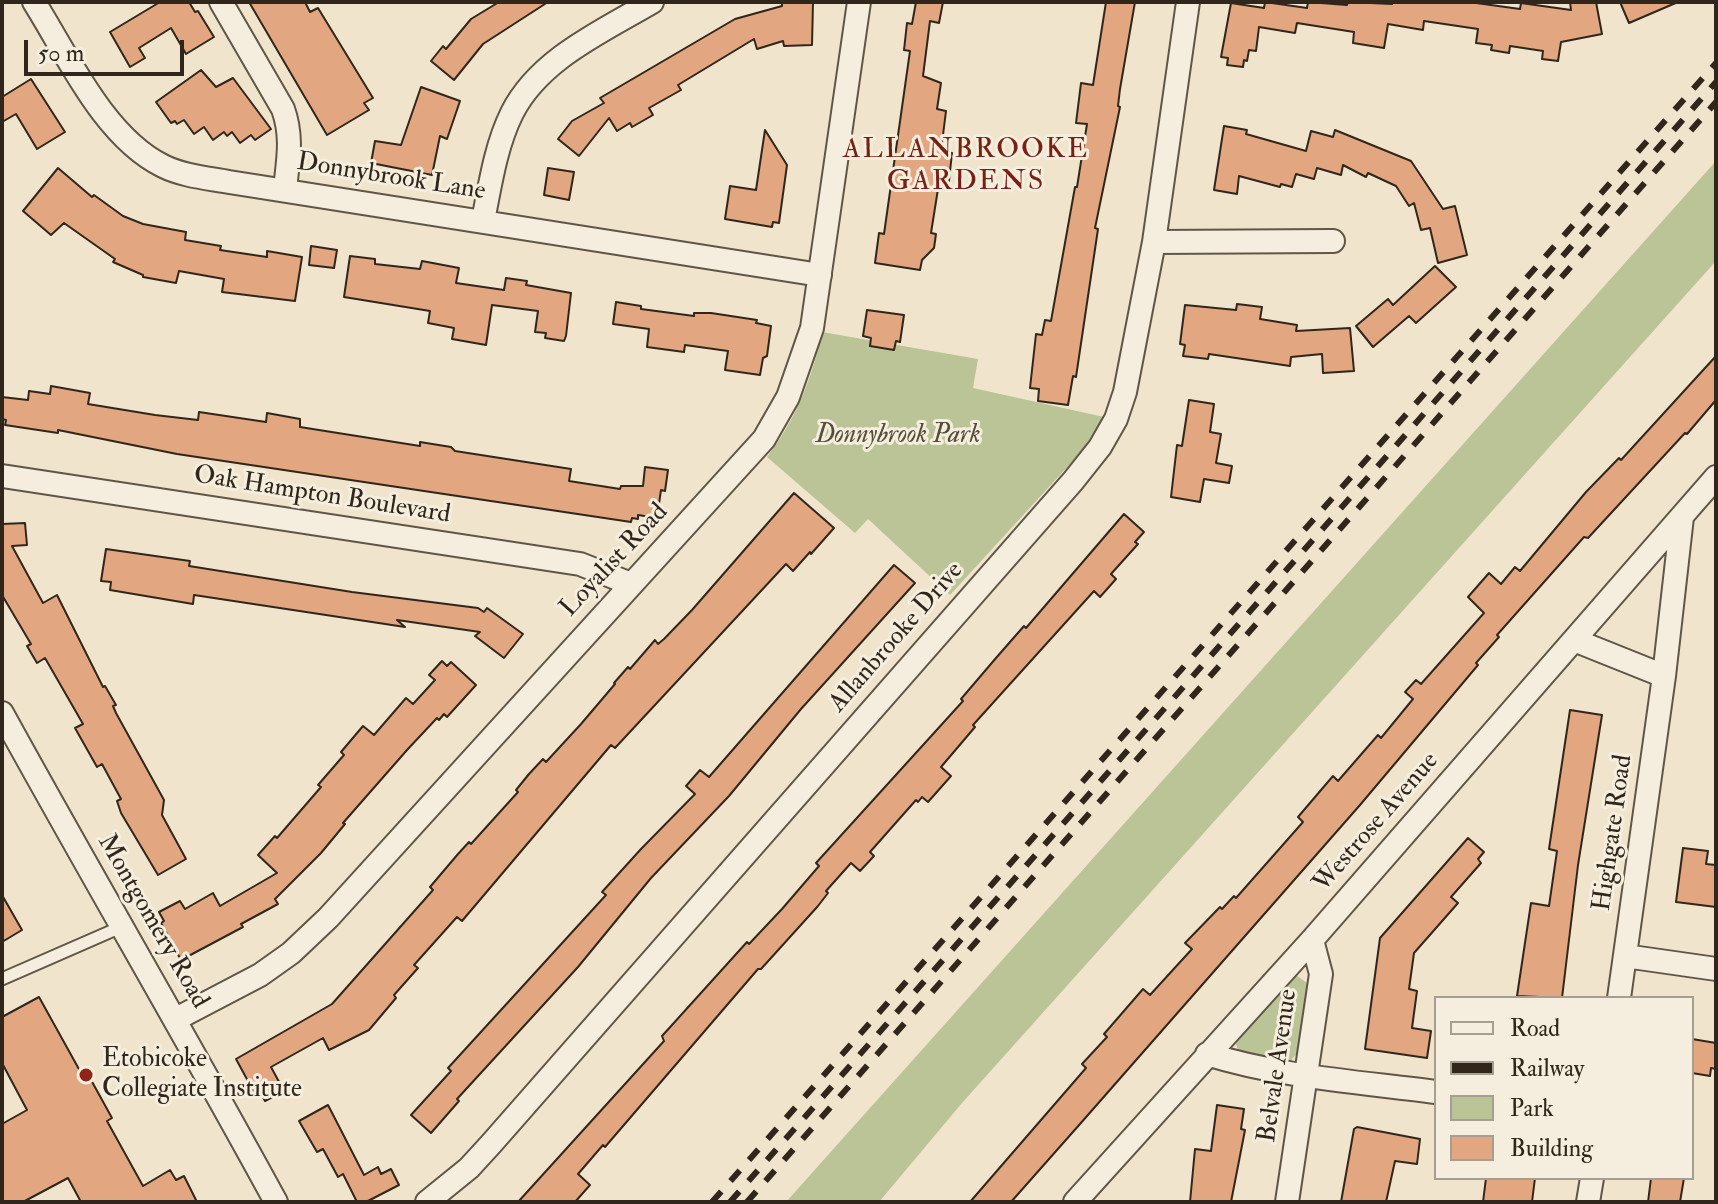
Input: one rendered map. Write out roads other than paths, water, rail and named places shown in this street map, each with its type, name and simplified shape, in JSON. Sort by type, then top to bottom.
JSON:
[{"type":"street","name":"Donnybrook Lane","points":[[34,2],[108,120],[143,155],[165,167],[187,174],[820,275]]},
{"type":"street","points":[[221,2],[283,109],[290,127],[285,189]]},
{"type":"street","points":[[483,221],[505,128],[527,91],[547,69],[573,49],[652,2]]},
{"type":"street","name":"Loyalist Road","points":[[176,1019],[260,975],[321,926],[750,457],[775,423],[792,389],[808,342],[859,2]]},
{"type":"street","name":"Allanbrooke Drive","points":[[427,1202],[469,1168],[491,1144],[1100,447],[1116,419],[1125,392],[1154,242],[1188,2]]},
{"type":"street","points":[[1154,242],[1333,241]]},
{"type":"street","name":"Oak Hampton Boulevard","points":[[2,476],[580,564],[631,584]]},
{"type":"street","name":"Westrose Avenue","points":[[1075,1202],[1312,940],[1716,477]]},
{"type":"street","name":"Highgate Road","points":[[1619,996],[1664,676],[1682,517]]},
{"type":"street","points":[[1574,640],[1664,676]]},
{"type":"street","name":"Montgomery Road","points":[[2,713],[276,1202]]},
{"type":"street","name":"Belvale Avenue","points":[[1287,1202],[1321,974],[1312,940]]},
{"type":"street","points":[[1625,956],[1716,969]]},
{"type":"street","points":[[1207,1054],[1235,1063],[1434,1092]]},
{"type":"street","points":[[1588,1202],[1592,1180]]},
{"type":"lane","points":[[2,979],[121,927]]},
{"type":"railway","points":[[712,1202],[1716,63]]},
{"type":"railway","points":[[730,1202],[1716,82]]},
{"type":"railway","points":[[747,1202],[1716,102]]},
{"type":"place","name":"Etobicoke Collegiate Institute","points":[[86,1075]]},
{"type":"district","name":"ALLANBROOKE GARDENS","points":[[966,167]]},
{"type":"park label","name":"Donnybrook Park","points":[[898,436]]}]
